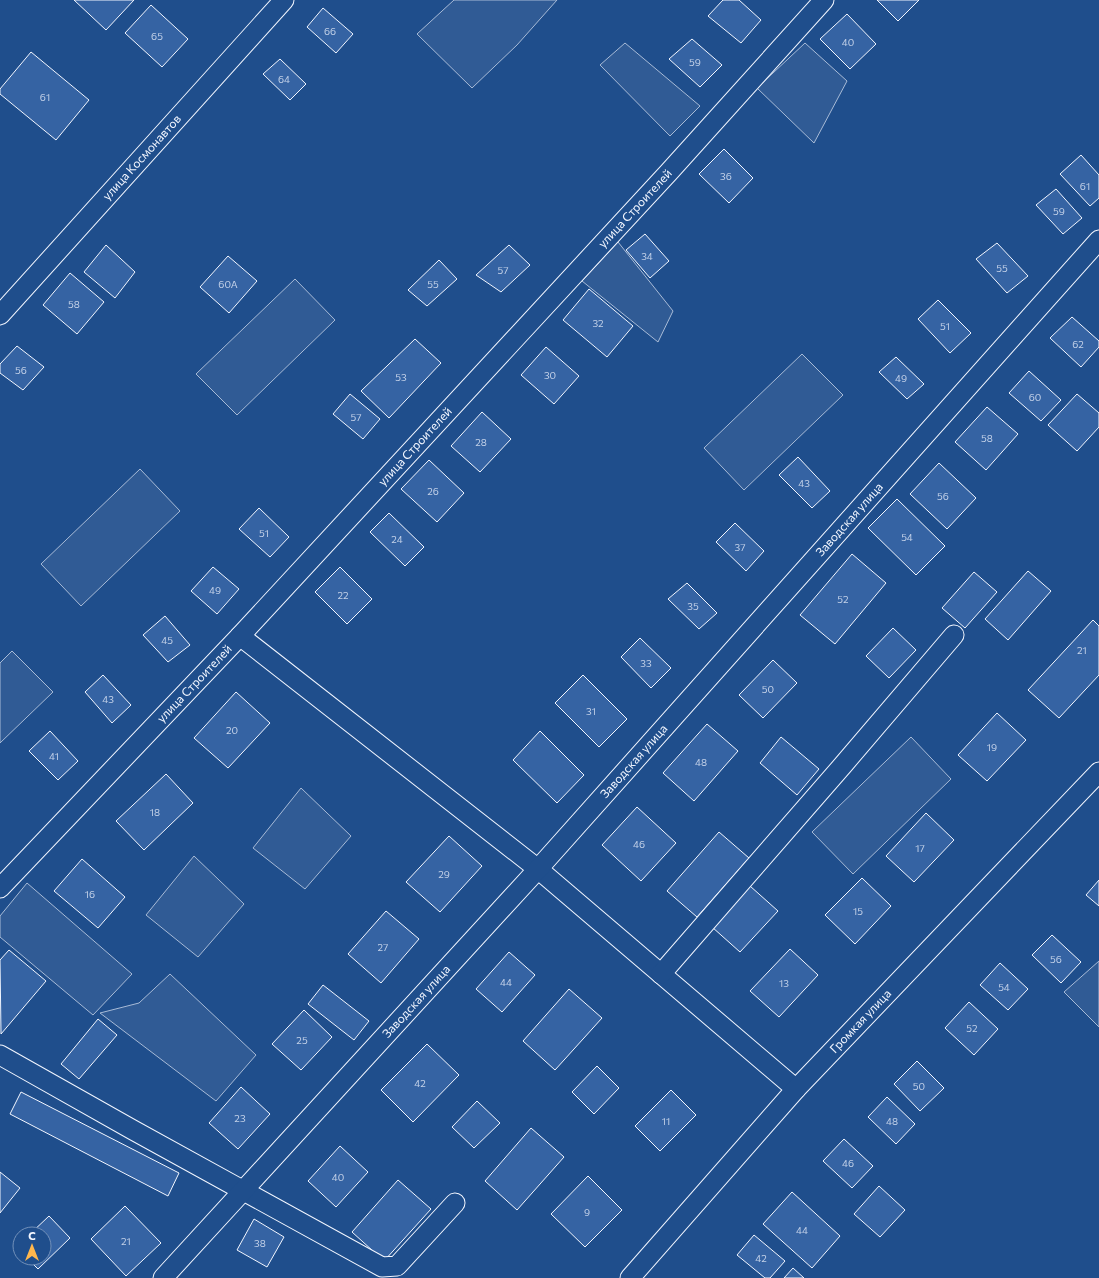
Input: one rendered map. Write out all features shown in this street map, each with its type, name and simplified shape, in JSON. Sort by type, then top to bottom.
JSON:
[{"type":"street","name":"улица Космонавтов","points":[[0,315],[284,0]]},
{"type":"street","name":"улица Строителей","points":[[0,888],[240,636],[663,178],[824,0]]},
{"type":"street","name":"Заводская улица","points":[[163,1278],[538,869],[1099,240]]},
{"type":"street","points":[[662,974],[954,635]]},
{"type":"street","points":[[240,636],[538,869],[796,1089]]},
{"type":"street","name":"Громкая улица","points":[[630,1278],[796,1089],[1099,772]]},
{"type":"street","points":[[0,1055],[382,1267],[397,1266],[455,1203]]},
{"type":"shaded area","points":[[454,0],[557,0],[517,45],[472,88],[417,34]]},
{"type":"shaded area","points":[[625,43],[700,106],[670,136],[600,65]]},
{"type":"shaded area","points":[[805,43],[847,81],[814,143],[757,88]]},
{"type":"shaded area","points":[[618,242],[673,311],[658,342],[582,281]]},
{"type":"shaded area","points":[[295,279],[335,320],[237,415],[196,374]]},
{"type":"shaded area","points":[[802,354],[843,395],[744,490],[704,448]]},
{"type":"shaded area","points":[[140,469],[180,511],[81,606],[41,564]]},
{"type":"shaded area","points":[[12,651],[53,692],[0,743],[0,663]]},
{"type":"shaded area","points":[[911,737],[951,779],[853,874],[812,832]]},
{"type":"shaded area","points":[[301,788],[351,836],[305,889],[253,848]]},
{"type":"shaded area","points":[[194,856],[244,904],[198,957],[146,915]]},
{"type":"shaded area","points":[[27,883],[132,974],[93,1015],[0,937],[0,916]]},
{"type":"shaded area","points":[[1099,961],[1099,1027],[1064,992]]},
{"type":"shaded area","points":[[170,974],[256,1055],[216,1101],[100,1013],[139,1003]]},
{"type":"building","points":[[74,0],[134,0],[106,30]]},
{"type":"building","points":[[723,0],[739,0],[761,20],[741,43],[708,16]]},
{"type":"building","points":[[877,0],[919,0],[898,21]]},
{"type":"building","points":[[151,5],[188,39],[162,67],[125,33]]},
{"type":"building","points":[[323,8],[353,34],[336,53],[307,27]]},
{"type":"building","points":[[847,14],[876,44],[850,69],[820,39]]},
{"type":"building","points":[[692,39],[722,65],[700,87],[669,59]]},
{"type":"building","points":[[31,52],[89,100],[56,140],[0,94],[0,89]]},
{"type":"building","points":[[280,59],[306,84],[290,100],[263,74]]},
{"type":"building","points":[[724,149],[753,178],[729,203],[699,174]]},
{"type":"building","points":[[1081,155],[1099,175],[1099,198],[1090,206],[1060,174]]},
{"type":"building","points":[[1056,189],[1082,218],[1063,234],[1036,205]]},
{"type":"building","points":[[645,234],[669,261],[650,278],[626,250]]},
{"type":"building","points":[[997,243],[1028,276],[1007,293],[976,259]]},
{"type":"building","points":[[106,245],[135,272],[115,298],[84,272]]},
{"type":"building","points":[[509,245],[530,265],[501,292],[476,275]]},
{"type":"building","points":[[228,256],[257,281],[229,313],[200,287]]},
{"type":"building","points":[[439,260],[457,279],[427,306],[408,290]]},
{"type":"building","points":[[70,273],[104,302],[77,334],[43,305]]},
{"type":"building","points":[[589,289],[633,326],[607,357],[563,320]]},
{"type":"building","points":[[938,300],[971,333],[950,353],[918,319]]},
{"type":"building","points":[[1072,317],[1099,341],[1099,347],[1081,367],[1050,338]]},
{"type":"building","points":[[415,339],[441,363],[389,418],[361,391]]},
{"type":"building","points":[[17,346],[44,367],[23,390],[0,373],[0,364]]},
{"type":"building","points":[[546,347],[579,376],[554,404],[521,375]]},
{"type":"building","points":[[896,357],[924,384],[907,399],[879,372]]},
{"type":"building","points":[[1029,371],[1061,400],[1041,421],[1009,393]]},
{"type":"building","points":[[350,394],[380,419],[363,439],[333,414]]},
{"type":"building","points":[[1077,394],[1099,413],[1099,427],[1077,451],[1048,425]]},
{"type":"building","points":[[987,407],[1018,434],[986,470],[955,442]]},
{"type":"building","points":[[482,412],[511,439],[480,472],[451,446]]},
{"type":"building","points":[[798,457],[830,491],[812,508],[779,475]]},
{"type":"building","points":[[429,460],[464,493],[437,522],[401,489]]},
{"type":"building","points":[[939,463],[976,498],[947,529],[910,494]]},
{"type":"building","points":[[897,499],[945,546],[916,575],[868,528]]},
{"type":"building","points":[[259,508],[289,537],[270,557],[239,529]]},
{"type":"building","points":[[389,513],[424,547],[405,566],[370,532]]},
{"type":"building","points":[[735,523],[764,551],[746,571],[716,542]]},
{"type":"building","points":[[852,554],[886,583],[835,644],[800,615]]},
{"type":"building","points":[[213,567],[239,589],[217,614],[191,591]]},
{"type":"building","points":[[340,567],[372,599],[347,624],[315,592]]},
{"type":"building","points":[[1028,571],[1051,591],[1008,640],[985,619]]},
{"type":"building","points":[[974,572],[997,592],[965,628],[942,608]]},
{"type":"building","points":[[687,583],[717,613],[699,629],[668,599]]},
{"type":"building","points":[[165,616],[190,645],[168,662],[143,635]]},
{"type":"building","points":[[1093,620],[1099,626],[1099,675],[1059,718],[1028,690]]},
{"type":"building","points":[[893,628],[916,650],[889,678],[866,656]]},
{"type":"building","points":[[640,638],[671,668],[651,688],[621,657]]},
{"type":"building","points":[[773,660],[797,683],[763,718],[739,695]]},
{"type":"building","points":[[103,675],[131,705],[112,723],[85,692]]},
{"type":"building","points":[[583,675],[627,719],[599,747],[555,703]]},
{"type":"building","points":[[236,692],[270,723],[228,768],[194,738]]},
{"type":"building","points":[[997,713],[1026,740],[987,781],[958,755]]},
{"type":"building","points":[[707,724],[738,751],[694,801],[663,773]]},
{"type":"building","points":[[50,731],[78,761],[58,780],[29,751]]},
{"type":"building","points":[[540,731],[584,775],[557,803],[513,760]]},
{"type":"building","points":[[781,737],[819,769],[797,795],[760,763]]},
{"type":"building","points":[[166,774],[193,803],[144,850],[116,821]]},
{"type":"building","points":[[637,807],[676,843],[641,881],[602,845]]},
{"type":"building","points":[[926,813],[954,840],[914,882],[886,856]]},
{"type":"building","points":[[719,832],[749,858],[697,917],[667,891]]},
{"type":"building","points":[[449,836],[482,866],[440,912],[406,882]]},
{"type":"building","points":[[82,859],[125,897],[98,928],[54,891]]},
{"type":"building","points":[[862,878],[891,906],[855,944],[825,915]]},
{"type":"building","points":[[1099,880],[1099,906],[1086,895]]},
{"type":"building","points":[[750,886],[778,911],[740,952],[712,927]]},
{"type":"building","points":[[386,911],[419,939],[381,983],[348,954]]},
{"type":"building","points":[[1052,935],[1081,962],[1061,983],[1032,955]]},
{"type":"building","points":[[790,949],[818,975],[779,1017],[750,991]]},
{"type":"building","points":[[9,950],[46,981],[1,1034],[0,960]]},
{"type":"building","points":[[509,952],[535,975],[502,1012],[476,989]]},
{"type":"building","points":[[1000,963],[1028,989],[1008,1010],[980,985]]},
{"type":"building","points":[[323,985],[369,1021],[354,1040],[308,1004]]},
{"type":"building","points":[[569,989],[602,1018],[555,1070],[523,1041]]},
{"type":"building","points":[[969,1002],[998,1029],[974,1055],[945,1028]]},
{"type":"building","points":[[304,1010],[332,1037],[301,1070],[272,1044]]},
{"type":"building","points":[[98,1019],[117,1035],[79,1079],[61,1064]]},
{"type":"building","points":[[427,1044],[459,1075],[413,1122],[381,1090]]},
{"type":"building","points":[[917,1061],[944,1088],[920,1111],[894,1084]]},
{"type":"building","points":[[597,1066],[619,1088],[594,1114],[572,1092]]},
{"type":"building","points":[[241,1087],[270,1114],[238,1149],[209,1123]]},
{"type":"building","points":[[671,1090],[696,1115],[660,1151],[635,1126]]},
{"type":"building","points":[[21,1092],[179,1173],[168,1196],[10,1114]]},
{"type":"building","points":[[887,1097],[915,1124],[896,1144],[868,1117]]},
{"type":"building","points":[[477,1101],[500,1123],[474,1148],[452,1127]]},
{"type":"building","points":[[531,1128],[564,1157],[517,1210],[485,1181]]},
{"type":"building","points":[[844,1139],[873,1166],[852,1188],[823,1161]]},
{"type":"building","points":[[340,1146],[368,1172],[336,1207],[308,1181]]},
{"type":"building","points":[[0,1172],[20,1188],[0,1213]]},
{"type":"building","points":[[588,1176],[622,1210],[585,1247],[551,1214]]},
{"type":"building","points":[[398,1180],[431,1209],[384,1261],[352,1232]]},
{"type":"building","points":[[879,1186],[905,1210],[880,1237],[854,1214]]},
{"type":"building","points":[[792,1192],[840,1236],[812,1268],[763,1224]]},
{"type":"building","points":[[125,1206],[161,1243],[126,1276],[91,1239]]},
{"type":"building","points":[[49,1216],[70,1238],[52,1255],[52,1226],[38,1226]]},
{"type":"building","points":[[254,1219],[284,1237],[267,1267],[237,1250]]},
{"type":"building","points":[[754,1235],[785,1261],[770,1278],[765,1278],[737,1255]]},
{"type":"building","points":[[793,1268],[804,1278],[784,1278]]}]
